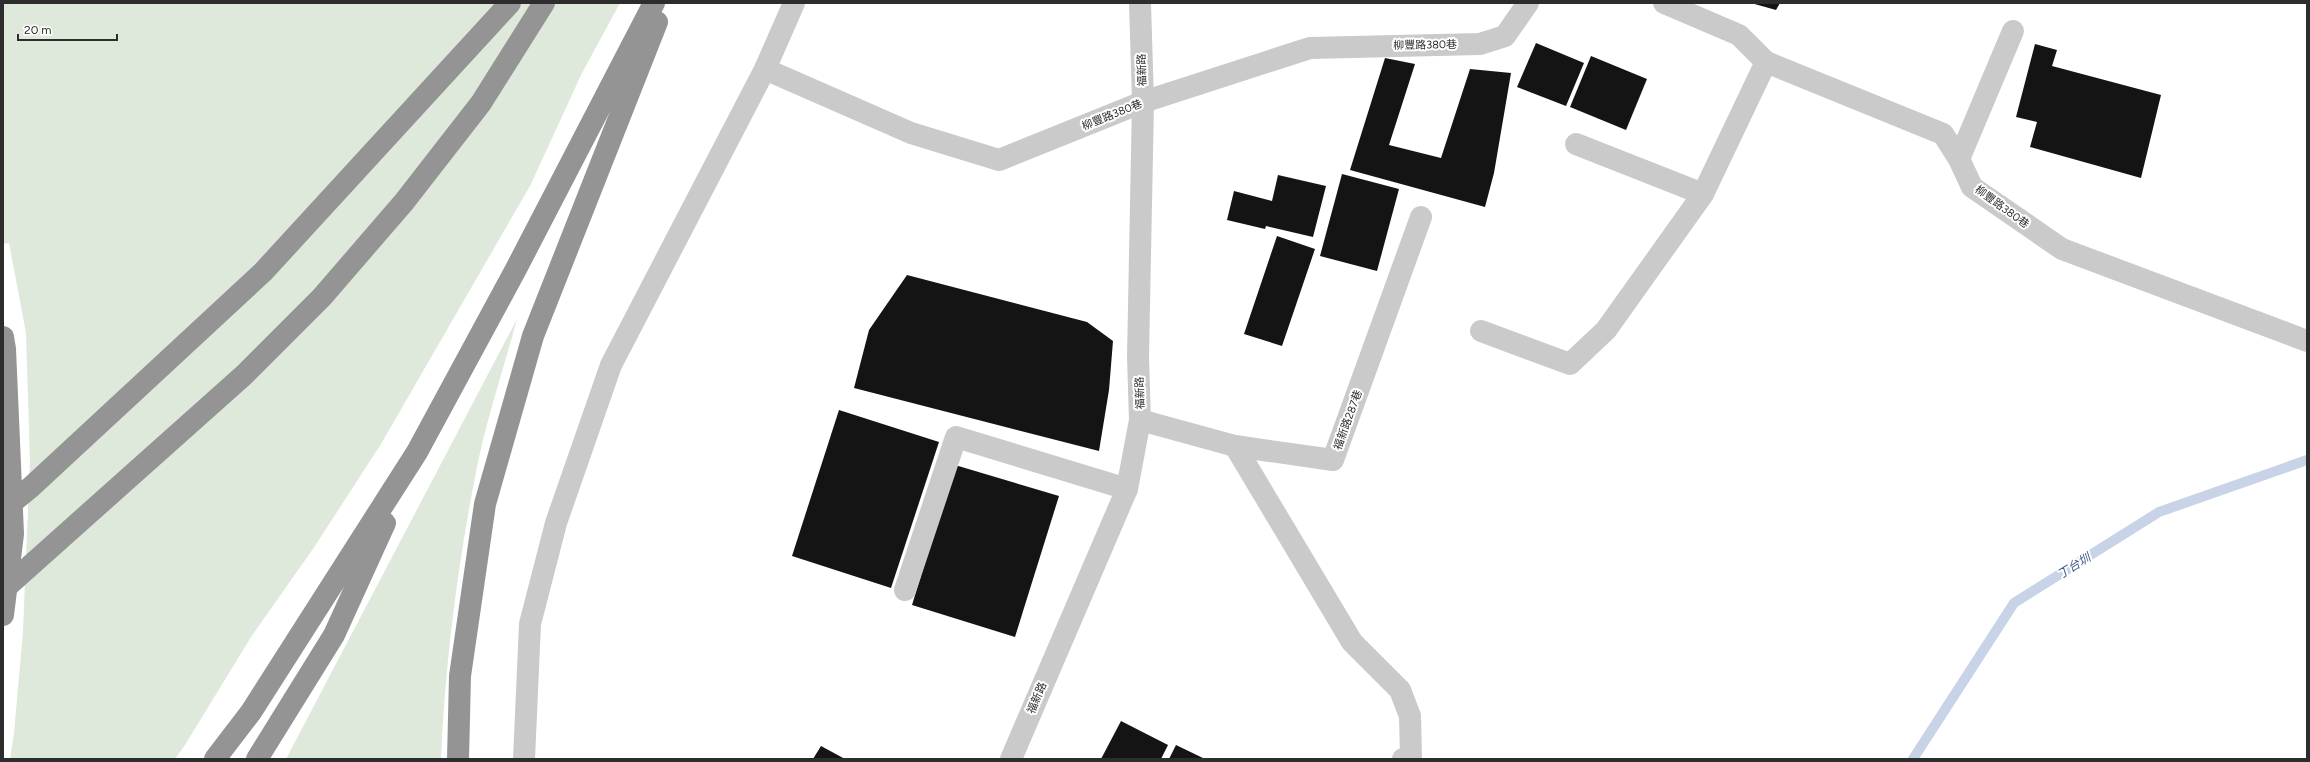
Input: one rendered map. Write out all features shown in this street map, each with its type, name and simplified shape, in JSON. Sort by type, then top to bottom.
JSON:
[{"type":"highway","points":[[3,510],[31,488],[263,272],[510,3]]},
{"type":"highway","points":[[3,590],[244,375],[322,297],[404,202],[481,103],[544,3]]},
{"type":"highway","points":[[257,759],[334,634],[417,452],[516,269],[654,3]]},
{"type":"highway","points":[[458,759],[460,676],[485,504],[533,336],[665,3]]},
{"type":"highway","points":[[3,615],[14,534],[4,343]]},
{"type":"highway","points":[[215,759],[251,712],[417,452]]},
{"type":"street","points":[[524,759],[530,624],[556,523],[611,364],[765,69],[794,3]]},
{"type":"street","name":"福新路","points":[[1011,759],[1127,489],[1140,420],[1138,357],[1143,102],[1140,3]]},
{"type":"street","name":"柳豐路380巷","points":[[765,69],[911,133],[999,160],[1143,102],[1310,48],[1480,44],[1505,36],[1528,3]]},
{"type":"street","name":"柳豐路380巷","points":[[1664,3],[1739,35],[1766,62],[1943,134],[1959,159],[1972,187],[2062,249],[2307,341]]},
{"type":"street","points":[[1959,159],[2013,32]]},
{"type":"street","points":[[1481,331],[1570,364],[1606,330],[1703,194],[1766,62]]},
{"type":"street","points":[[1576,144],[1703,194]]},
{"type":"street","name":"福新路287巷","points":[[1140,420],[1235,446],[1333,460],[1421,217]]},
{"type":"street","points":[[905,590],[956,437],[1127,489]]},
{"type":"street","points":[[1235,446],[1352,642],[1400,690],[1410,716],[1411,756],[1403,759]]},
{"type":"green space","points":[[3,3],[620,3],[582,73],[530,186],[381,444],[315,546],[251,637],[175,759],[10,759],[14,733],[23,631],[30,461],[26,333],[9,243],[3,244]]},
{"type":"green space","points":[[517,319],[494,398],[475,477],[457,582],[445,688],[441,759],[286,759]]},
{"type":"building","points":[[1751,3],[1780,3],[1776,10]]},
{"type":"building","points":[[1536,43],[1584,63],[1566,106],[1517,87]]},
{"type":"building","points":[[2035,44],[2057,50],[2052,66],[2161,95],[2141,178],[2030,147],[2037,122],[2016,117]]},
{"type":"building","points":[[1591,56],[1647,79],[1626,130],[1570,107]]},
{"type":"building","points":[[1385,58],[1415,64],[1389,145],[1441,158],[1470,69],[1511,73],[1494,173],[1485,207],[1350,170]]},
{"type":"building","points":[[1342,174],[1399,189],[1377,271],[1320,256]]},
{"type":"building","points":[[1278,175],[1326,186],[1313,237],[1266,226],[1265,229],[1227,220],[1234,191],[1272,201]]},
{"type":"building","points":[[1277,236],[1315,249],[1282,346],[1244,334]]},
{"type":"building","points":[[907,275],[1087,322],[1113,341],[1109,390],[1099,451],[854,388],[869,330]]},
{"type":"building","points":[[839,410],[939,442],[891,588],[792,556]]},
{"type":"building","points":[[955,465],[1059,496],[1015,637],[912,605]]},
{"type":"building","points":[[1121,721],[1168,745],[1161,759],[1101,759]]},
{"type":"building","points":[[1176,745],[1205,759],[1169,759]]},
{"type":"building","points":[[821,746],[845,759],[813,759]]},
{"type":"waterway","name":"丁台圳","points":[[1913,759],[2014,603],[2159,512],[2307,460]]}]
